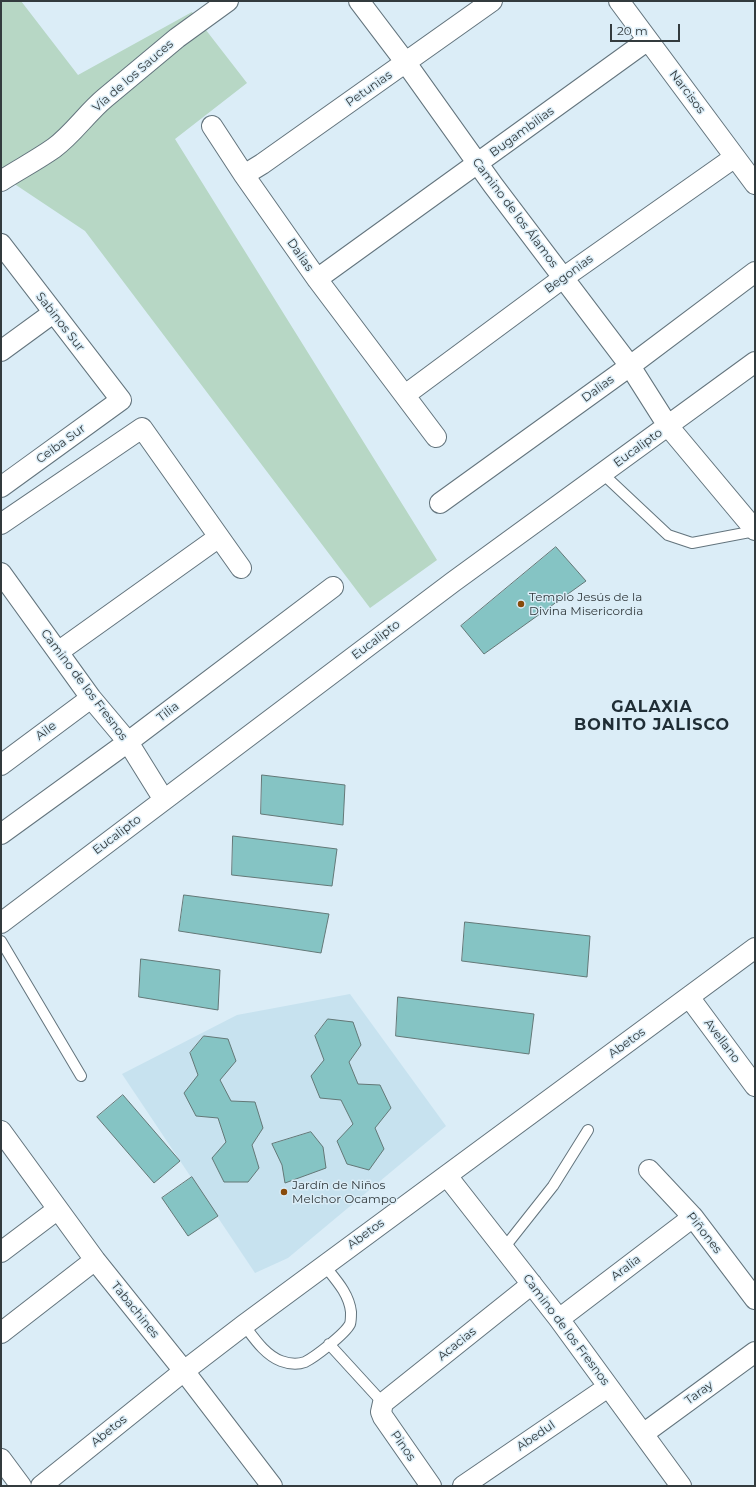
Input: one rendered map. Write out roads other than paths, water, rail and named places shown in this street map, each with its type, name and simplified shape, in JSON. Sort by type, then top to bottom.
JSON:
[{"type":"street","name":"Vía de los Sauces","points":[[1,181],[54,148],[78,127],[105,98],[177,38],[228,1]]},
{"type":"street","name":"Camino de los Álamos","points":[[359,1],[406,63],[478,164],[630,366],[668,426],[755,531]]},
{"type":"street","name":"Petunias","points":[[244,175],[406,63],[492,1]]},
{"type":"street","name":"Narcisos","points":[[619,1],[755,184]]},
{"type":"street","name":"Bugambilias","points":[[317,279],[648,40]]},
{"type":"street","name":"Dalias","points":[[212,126],[244,175],[317,279],[436,437]]},
{"type":"street","name":"Begonias","points":[[405,395],[563,278],[735,157]]},
{"type":"street","name":"Sabinos Sur","points":[[1,244],[120,400]]},
{"type":"street","name":"Dalias","points":[[440,503],[630,366],[755,272]]},
{"type":"street","points":[[1,351],[53,313]]},
{"type":"street","name":"Eucalipto","points":[[1,922],[453,582],[755,362]]},
{"type":"street","name":"Ceiba Sur","points":[[1,487],[120,400]]},
{"type":"street","points":[[1,524],[142,428],[242,568]]},
{"type":"street","points":[[58,652],[219,537]]},
{"type":"street","name":"Camino de los Fresnos","points":[[2,576],[91,698],[128,742],[164,800]]},
{"type":"street","name":"Tilia","points":[[1,834],[128,742],[333,587]]},
{"type":"street","name":"Aile","points":[[1,765],[91,698]]},
{"type":"street","name":"Abetos","points":[[41,1486],[184,1371],[244,1325],[755,948]]},
{"type":"street","name":"Avellano","points":[[689,997],[755,1086]]},
{"type":"street","name":"Tabachines","points":[[1,1130],[95,1260],[184,1371],[270,1485]]},
{"type":"street","name":"Piñones","points":[[650,1170],[693,1217],[755,1299]]},
{"type":"street","name":"Camino de los Fresnos","points":[[447,1176],[559,1319],[682,1486]]},
{"type":"street","points":[[1,1252],[58,1209]]},
{"type":"street","name":"Aralia","points":[[559,1319],[693,1217]]},
{"type":"street","points":[[1,1333],[95,1260]]},
{"type":"street","name":"Acacias","points":[[383,1403],[532,1284]]},
{"type":"street","name":"Taray","points":[[643,1434],[755,1352]]},
{"type":"street","name":"Abedul","points":[[463,1486],[608,1387]]},
{"type":"street","name":"Pinos","points":[[383,1403],[381,1412],[383,1417],[431,1486]]},
{"type":"street","points":[[1,1459],[21,1486]]},
{"type":"lane","points":[[603,474],[668,535],[692,544],[755,531]]},
{"type":"lane","points":[[1,941],[80,1076]]},
{"type":"lane","points":[[504,1248],[553,1186],[588,1130]]},
{"type":"lane","points":[[244,1325],[268,1354],[279,1361],[292,1364],[304,1362],[329,1344],[345,1331],[350,1324],[351,1313],[349,1302],[344,1290],[324,1265]]},
{"type":"lane","points":[[329,1344],[383,1403]]},
{"type":"place","name":"Templo Jesús de la Divina Misericordia","points":[[521,604]]},
{"type":"place","name":"Jardín de Niños Melchor Ocampo","points":[[284,1192]]},
{"type":"district","name":"GALAXIA BONITO JALISCO","points":[[652,716]]}]
